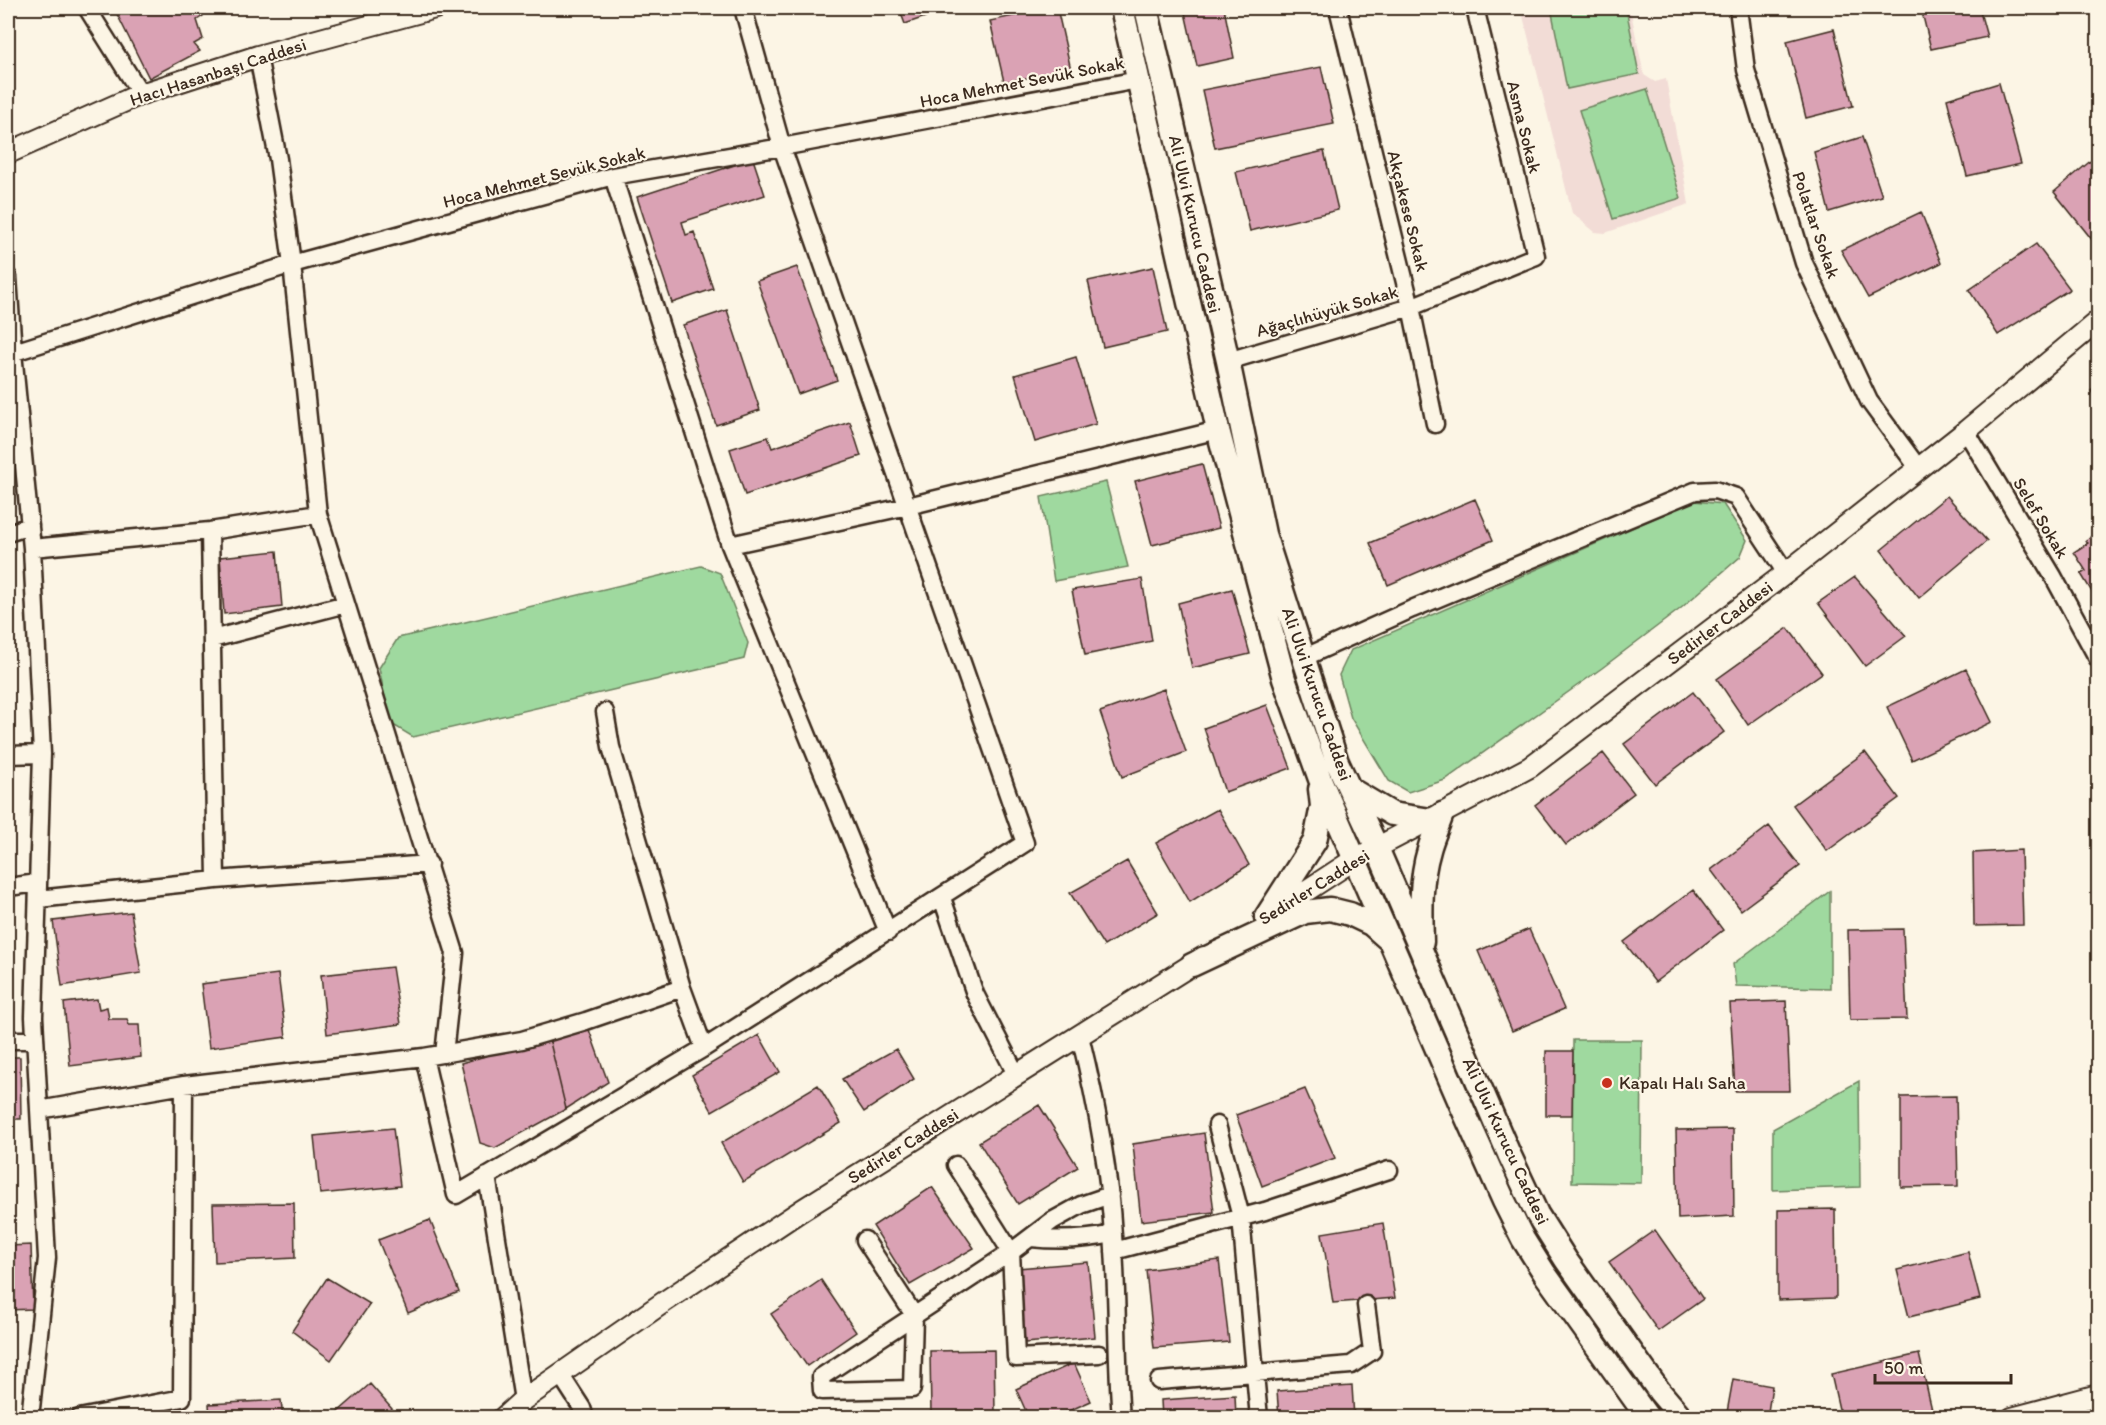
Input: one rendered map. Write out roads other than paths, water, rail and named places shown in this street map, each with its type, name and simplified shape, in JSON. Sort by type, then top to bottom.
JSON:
[{"type":"main road","name":"Ali Ulvi Kurucu Caddesi","points":[[1122,8],[1218,430],[1284,679],[1320,779],[1489,1168],[1523,1239],[1545,1274],[1648,1418]]},
{"type":"main road","name":"Ali Ulvi Kurucu Caddesi","points":[[1146,8],[1228,361],[1264,534],[1337,762],[1537,1214],[1566,1260],[1646,1373],[1682,1418]]},
{"type":"main road","points":[[1266,918],[1315,841],[1322,806],[1320,779]]},
{"type":"main road","points":[[1350,789],[1392,814],[1437,817],[1424,874],[1421,903],[1422,952]]},
{"type":"main road","points":[[1192,965],[1305,912],[1330,909],[1350,914],[1371,924],[1390,941]]},
{"type":"street","points":[[87,8],[141,94]]},
{"type":"street","name":"Hacı Hasanbaşı Caddesi","points":[[8,153],[141,94],[258,56],[435,8]]},
{"type":"street","points":[[424,1057],[456,1195],[704,1048],[1025,843],[782,147],[743,8]]},
{"type":"street","name":"Akçakese Sokak","points":[[1338,8],[1411,307],[1435,424]]},
{"type":"street","name":"Asma Sokak","points":[[1475,8],[1536,256]]},
{"type":"street","name":"Polatlar Sokak","points":[[1738,8],[1746,70],[1804,263],[1869,401],[1918,469]]},
{"type":"street","points":[[258,56],[278,159],[292,264],[318,514],[455,953],[444,1054]]},
{"type":"street","name":"Hoca Mehmet Sevük Sokak","points":[[10,353],[292,264],[613,176],[782,147],[1138,80]]},
{"type":"street","points":[[613,176],[730,545],[888,932]]},
{"type":"street","name":"Ağaçlıhüyük Sokak","points":[[1228,361],[1411,307],[1536,256]]},
{"type":"street","points":[[8,277],[10,353],[32,548],[42,754],[35,1040],[47,1258],[30,1418]]},
{"type":"street","name":"Sedirler Caddesi","points":[[503,1418],[523,1400],[560,1374],[802,1210],[1192,965],[1355,859],[1530,767],[1786,573],[1966,431],[2098,321]]},
{"type":"street","points":[[730,545],[908,506],[1218,430]]},
{"type":"street","name":"Selef Sokak","points":[[1966,431],[2053,576],[2098,659]]},
{"type":"street","points":[[1303,658],[1412,609],[1695,491],[1715,490],[1736,497],[1786,573]]},
{"type":"street","points":[[32,548],[210,531],[318,514]]},
{"type":"street","points":[[8,533],[30,526]]},
{"type":"street","points":[[210,531],[216,880]]},
{"type":"street","points":[[212,639],[346,604]]},
{"type":"street","points":[[604,712],[610,747],[682,988],[704,1048]]},
{"type":"street","points":[[8,755],[42,754]]},
{"type":"street","points":[[8,887],[38,891],[429,864]]},
{"type":"street","points":[[942,898],[975,994],[1016,1074]]},
{"type":"street","points":[[39,1110],[184,1085],[424,1057],[531,1038],[682,988]]},
{"type":"street","points":[[1080,1036],[1096,1102],[1110,1195],[1121,1418]]},
{"type":"street","points":[[8,1040],[35,1040]]},
{"type":"street","points":[[79,1418],[182,1398],[184,1085]]},
{"type":"street","points":[[1217,1125],[1241,1217],[1259,1418]]},
{"type":"street","points":[[956,1165],[1011,1251],[1016,1358],[1099,1354]]},
{"type":"street","points":[[1031,1238],[1059,1241],[1090,1239],[1114,1242],[1241,1217],[1389,1170]]},
{"type":"street","points":[[487,1176],[523,1400]]},
{"type":"street","points":[[865,1240],[914,1315],[912,1389],[822,1391],[821,1377],[914,1315],[1031,1238],[1052,1221],[1081,1206],[1110,1195]]},
{"type":"street","points":[[1159,1381],[1351,1365],[1372,1351],[1366,1305]]},
{"type":"street","points":[[560,1374],[582,1408],[585,1418]]},
{"type":"street","points":[[2012,1418],[2098,1395]]},
{"type":"place","name":"Kapalı Halı Saha","points":[[1607,1083]]}]
